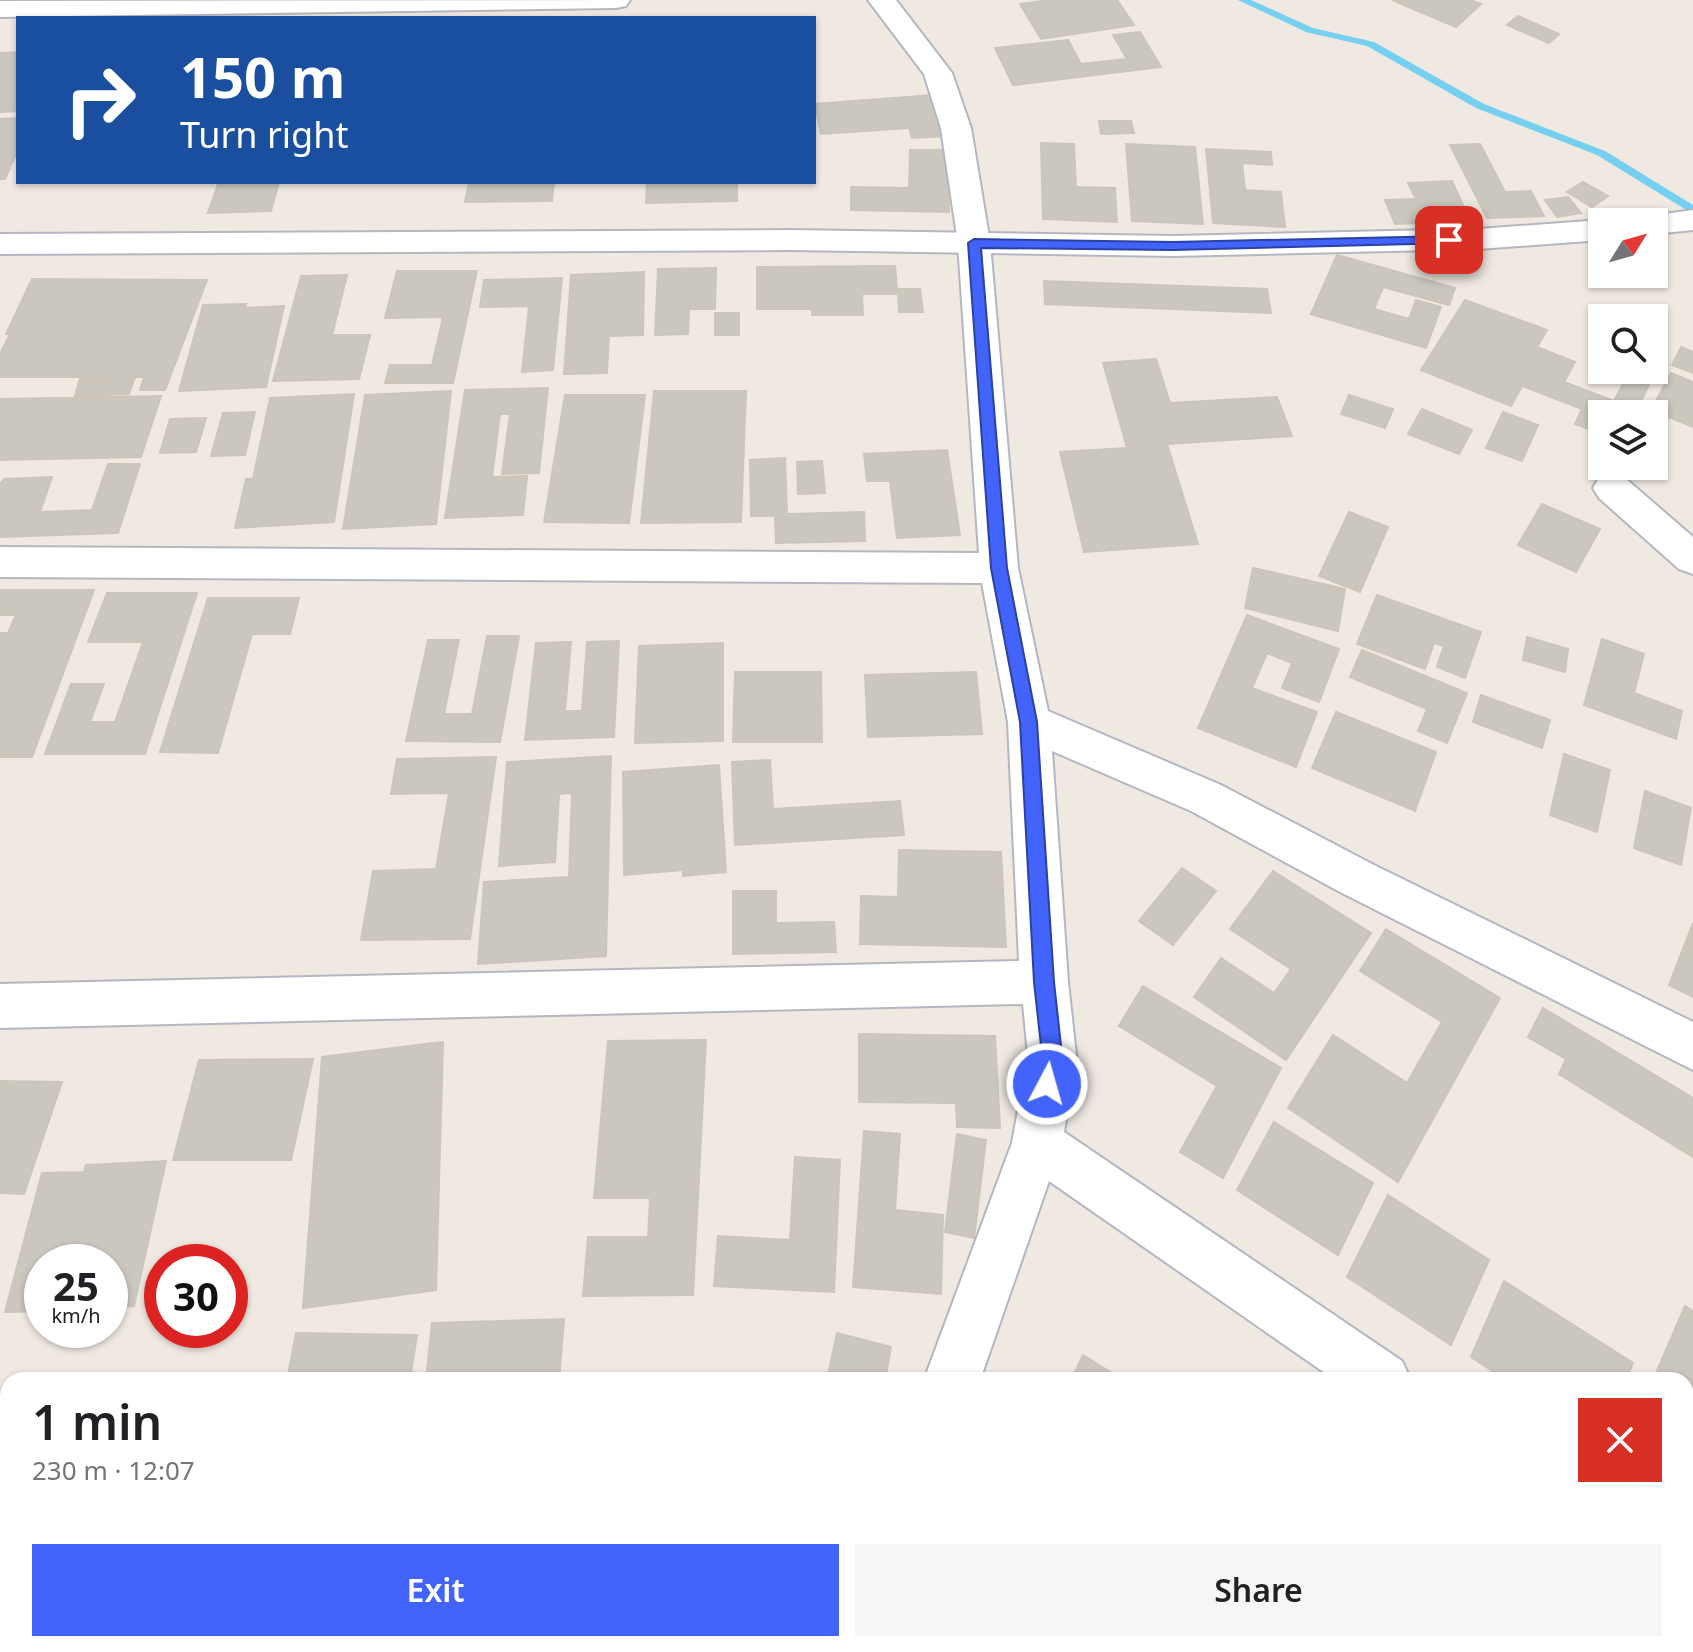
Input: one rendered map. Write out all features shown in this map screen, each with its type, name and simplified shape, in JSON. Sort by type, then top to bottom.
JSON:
[{"type":"street","points":[[0,9],[616,0]]},
{"type":"street","points":[[882,0],[938,73],[956,128],[974,243],[999,568],[1029,722],[1044,982],[1052,1055],[1037,1143],[955,1372]]},
{"type":"street","points":[[0,244],[774,240],[1307,244],[1478,239],[1588,231]]},
{"type":"street","points":[[1612,488],[1693,559]]},
{"type":"street","points":[[0,562],[999,568]]},
{"type":"street","points":[[1029,722],[1206,798],[1358,879],[1693,1047]]},
{"type":"street","points":[[0,1006],[1044,982]]},
{"type":"street","points":[[1037,1143],[1371,1372]]},
{"type":"building","points":[[1050,0],[1117,0],[1134,25],[1041,39],[1020,4]]},
{"type":"building","points":[[1392,0],[1471,0],[1481,4],[1456,27]]},
{"type":"building","points":[[1518,16],[1559,34],[1549,43],[1507,25]]},
{"type":"building","points":[[1140,32],[1161,67],[1013,85],[995,48],[1068,40],[1081,64],[1127,59],[1113,35]]},
{"type":"building","points":[[16,52],[16,111],[0,112],[0,53]]},
{"type":"building","points":[[933,95],[945,136],[912,138],[909,128],[821,134],[816,104]]},
{"type":"building","points":[[16,118],[16,154],[5,179],[0,179],[0,119]]},
{"type":"building","points":[[1099,121],[1131,121],[1134,133],[1101,134]]},
{"type":"building","points":[[1041,143],[1074,144],[1076,187],[1115,188],[1117,222],[1043,219]]},
{"type":"building","points":[[1126,144],[1195,147],[1203,224],[1132,221]]},
{"type":"building","points":[[1480,144],[1505,192],[1531,191],[1544,216],[1487,218],[1450,145]]},
{"type":"building","points":[[1206,149],[1271,152],[1272,165],[1242,163],[1245,190],[1281,192],[1285,227],[1213,223]]},
{"type":"building","points":[[910,150],[947,150],[949,212],[851,210],[851,187],[909,188]]},
{"type":"building","points":[[1452,181],[1470,221],[1395,224],[1385,200],[1416,199],[1408,183]]},
{"type":"building","points":[[1583,182],[1608,196],[1592,207],[1567,192]]},
{"type":"building","points":[[218,184],[278,184],[271,211],[208,213]]},
{"type":"building","points":[[469,184],[554,184],[552,201],[465,202]]},
{"type":"building","points":[[647,184],[737,184],[737,201],[646,203]]},
{"type":"building","points":[[1568,197],[1581,213],[1557,217],[1545,200]]},
{"type":"building","points":[[1337,255],[1455,288],[1449,305],[1383,287],[1374,309],[1409,319],[1416,300],[1441,307],[1426,348],[1311,314]]},
{"type":"building","points":[[895,266],[897,289],[920,289],[923,312],[899,312],[898,294],[862,294],[863,315],[812,315],[812,309],[757,309],[757,267]]},
{"type":"building","points":[[716,268],[715,309],[689,309],[688,334],[655,335],[658,269]]},
{"type":"building","points":[[397,271],[477,271],[453,383],[385,383],[390,365],[432,365],[443,317],[385,318]]},
{"type":"building","points":[[644,272],[643,335],[609,336],[607,373],[564,374],[571,275]]},
{"type":"building","points":[[347,275],[332,335],[370,335],[359,379],[273,381],[301,276]]},
{"type":"building","points":[[562,278],[553,370],[522,372],[529,306],[480,307],[484,280]]},
{"type":"building","points":[[32,279],[207,280],[165,390],[140,390],[144,377],[0,377],[0,354],[10,334],[6,334]]},
{"type":"building","points":[[1044,281],[1267,289],[1271,313],[1045,304]]},
{"type":"building","points":[[1465,300],[1547,330],[1537,347],[1575,362],[1564,382],[1611,400],[1588,400],[1588,429],[1575,424],[1582,409],[1522,386],[1511,406],[1421,370]]},
{"type":"building","points":[[246,304],[245,308],[284,306],[266,387],[179,391],[203,305]]},
{"type":"building","points":[[715,313],[739,313],[739,335],[715,335]]},
{"type":"building","points":[[1681,347],[1693,352],[1693,373],[1672,365]]},
{"type":"building","points":[[1156,359],[1170,403],[1277,397],[1292,436],[1167,444],[1198,544],[1084,552],[1060,452],[1127,448],[1103,363]]},
{"type":"building","points":[[1671,373],[1693,382],[1693,427],[1668,417],[1668,400],[1656,400],[1668,384]]},
{"type":"building","points":[[135,377],[129,394],[75,396],[80,379]]},
{"type":"building","points":[[1623,384],[1649,384],[1642,400],[1615,400]]},
{"type":"building","points":[[548,388],[539,473],[502,474],[510,414],[500,414],[492,477],[527,476],[523,515],[445,518],[465,390]]},
{"type":"building","points":[[451,391],[436,524],[343,529],[365,395]]},
{"type":"building","points":[[654,391],[746,391],[741,522],[641,523]]},
{"type":"building","points":[[354,394],[334,522],[235,528],[246,479],[253,479],[270,398]]},
{"type":"building","points":[[565,395],[645,395],[629,523],[544,522]]},
{"type":"building","points":[[1349,395],[1393,409],[1385,428],[1341,414]]},
{"type":"building","points":[[161,396],[141,457],[0,460],[0,399]]},
{"type":"building","points":[[1422,409],[1472,430],[1459,454],[1408,434]]},
{"type":"building","points":[[255,412],[245,455],[211,456],[223,413]]},
{"type":"building","points":[[1503,412],[1538,425],[1522,461],[1486,448]]},
{"type":"building","points":[[206,418],[196,452],[160,453],[170,419]]},
{"type":"building","points":[[947,450],[960,535],[897,538],[890,481],[867,481],[864,454]]},
{"type":"building","points":[[785,458],[787,514],[864,512],[865,541],[776,543],[775,516],[751,516],[750,460]]},
{"type":"building","points":[[822,461],[825,493],[798,494],[797,462]]},
{"type":"building","points":[[108,464],[140,464],[118,533],[0,537],[0,484],[4,479],[52,477],[40,512],[92,510]]},
{"type":"building","points":[[1542,504],[1600,529],[1576,572],[1518,545]]},
{"type":"building","points":[[1349,512],[1388,527],[1360,592],[1319,576]]},
{"type":"building","points":[[1253,568],[1345,589],[1338,631],[1245,608]]},
{"type":"building","points":[[0,590],[94,590],[32,757],[0,757],[0,633],[8,633],[16,615],[0,615]]},
{"type":"building","points":[[107,593],[197,593],[145,754],[45,754],[71,684],[104,684],[90,722],[115,722],[143,642],[88,642]]},
{"type":"building","points":[[1377,595],[1481,632],[1465,678],[1437,667],[1444,646],[1434,643],[1425,669],[1357,644]]},
{"type":"building","points":[[208,598],[299,598],[290,634],[252,634],[218,753],[160,752]]},
{"type":"building","points":[[1247,615],[1339,649],[1319,702],[1282,688],[1292,663],[1267,653],[1252,688],[1317,712],[1296,767],[1198,728]]},
{"type":"building","points":[[487,636],[519,636],[500,742],[406,741],[428,640],[459,640],[444,714],[472,714]]},
{"type":"building","points":[[1527,637],[1568,649],[1565,672],[1523,660]]},
{"type":"building","points":[[1602,639],[1644,654],[1634,693],[1682,711],[1676,739],[1584,705]]},
{"type":"building","points":[[619,641],[614,737],[525,740],[536,643],[571,642],[565,711],[582,711],[587,642]]},
{"type":"building","points":[[723,643],[723,741],[635,743],[639,646]]},
{"type":"building","points":[[1362,650],[1467,693],[1447,743],[1418,731],[1427,709],[1350,677]]},
{"type":"building","points":[[735,672],[821,672],[822,742],[733,742]]},
{"type":"building","points":[[976,672],[982,734],[868,737],[865,675]]},
{"type":"building","points":[[1481,695],[1550,720],[1542,748],[1473,722]]},
{"type":"building","points":[[1336,712],[1436,752],[1415,811],[1312,768]]},
{"type":"building","points":[[1564,754],[1610,770],[1597,832],[1550,815]]},
{"type":"building","points":[[611,756],[606,956],[478,964],[484,882],[569,877],[572,793],[559,794],[555,862],[499,866],[507,762]]},
{"type":"building","points":[[496,757],[470,939],[361,940],[373,871],[436,869],[449,793],[391,794],[397,759]]},
{"type":"building","points":[[770,760],[773,809],[900,801],[904,835],[735,845],[732,762]]},
{"type":"building","points":[[719,765],[726,872],[683,876],[683,870],[624,875],[623,772]]},
{"type":"building","points":[[1645,791],[1691,808],[1681,865],[1634,848]]},
{"type":"building","points":[[899,850],[1001,852],[1006,947],[860,944],[861,896],[898,897]]},
{"type":"building","points":[[1182,868],[1216,891],[1173,945],[1139,921]]},
{"type":"building","points":[[1273,871],[1371,933],[1286,1060],[1194,997],[1221,958],[1274,993],[1291,969],[1230,929]]},
{"type":"building","points":[[733,891],[776,891],[776,923],[834,922],[836,952],[733,954]]},
{"type":"building","points":[[1693,923],[1693,997],[1669,985]]},
{"type":"building","points":[[1386,929],[1500,998],[1398,1182],[1288,1108],[1333,1035],[1407,1083],[1442,1022],[1360,971]]},
{"type":"building","points":[[1143,986],[1281,1068],[1223,1178],[1180,1152],[1217,1086],[1119,1026]]},
{"type":"building","points":[[1543,1008],[1693,1098],[1693,1157],[1559,1074],[1566,1059],[1528,1037]]},
{"type":"building","points":[[859,1034],[995,1036],[1000,1128],[957,1127],[956,1103],[859,1102]]},
{"type":"building","points":[[706,1040],[693,1295],[583,1296],[588,1237],[648,1237],[650,1198],[594,1198],[608,1041]]},
{"type":"building","points":[[443,1042],[436,1290],[303,1308],[322,1057]]},
{"type":"building","points":[[313,1059],[291,1160],[173,1160],[199,1060]]},
{"type":"building","points":[[0,1081],[62,1082],[24,1194],[0,1193]]},
{"type":"building","points":[[1274,1122],[1373,1183],[1338,1255],[1237,1190]]},
{"type":"building","points":[[864,1131],[900,1134],[895,1210],[943,1215],[941,1294],[853,1287]]},
{"type":"building","points":[[957,1134],[986,1140],[974,1238],[945,1232]]},
{"type":"building","points":[[795,1157],[840,1160],[834,1292],[714,1286],[718,1236],[790,1240]]},
{"type":"building","points":[[166,1161],[148,1244],[144,1244],[144,1261],[134,1306],[128,1306],[128,1244],[24,1244],[24,1311],[5,1312],[42,1173],[84,1172],[86,1165]]},
{"type":"building","points":[[1388,1195],[1489,1260],[1451,1345],[1347,1277]]},
{"type":"building","points":[[1504,1281],[1633,1363],[1629,1372],[1494,1372],[1471,1357]]},
{"type":"building","points":[[1685,1306],[1693,1311],[1693,1372],[1656,1372]]},
{"type":"building","points":[[564,1319],[560,1372],[427,1372],[432,1323]]},
{"type":"building","points":[[296,1333],[417,1335],[411,1372],[289,1372]]},
{"type":"building","points":[[837,1333],[891,1347],[886,1372],[829,1372]]},
{"type":"building","points":[[1083,1355],[1110,1372],[1075,1372]]},
{"type":"waterway","points":[[1243,0],[1310,30],[1370,44],[1480,106],[1601,153],[1693,210]]},
{"type":"route","points":[[1047,1084],[1052,1055],[1044,982],[1029,722],[999,568],[974,243],[1173,246],[1449,240]]}]
